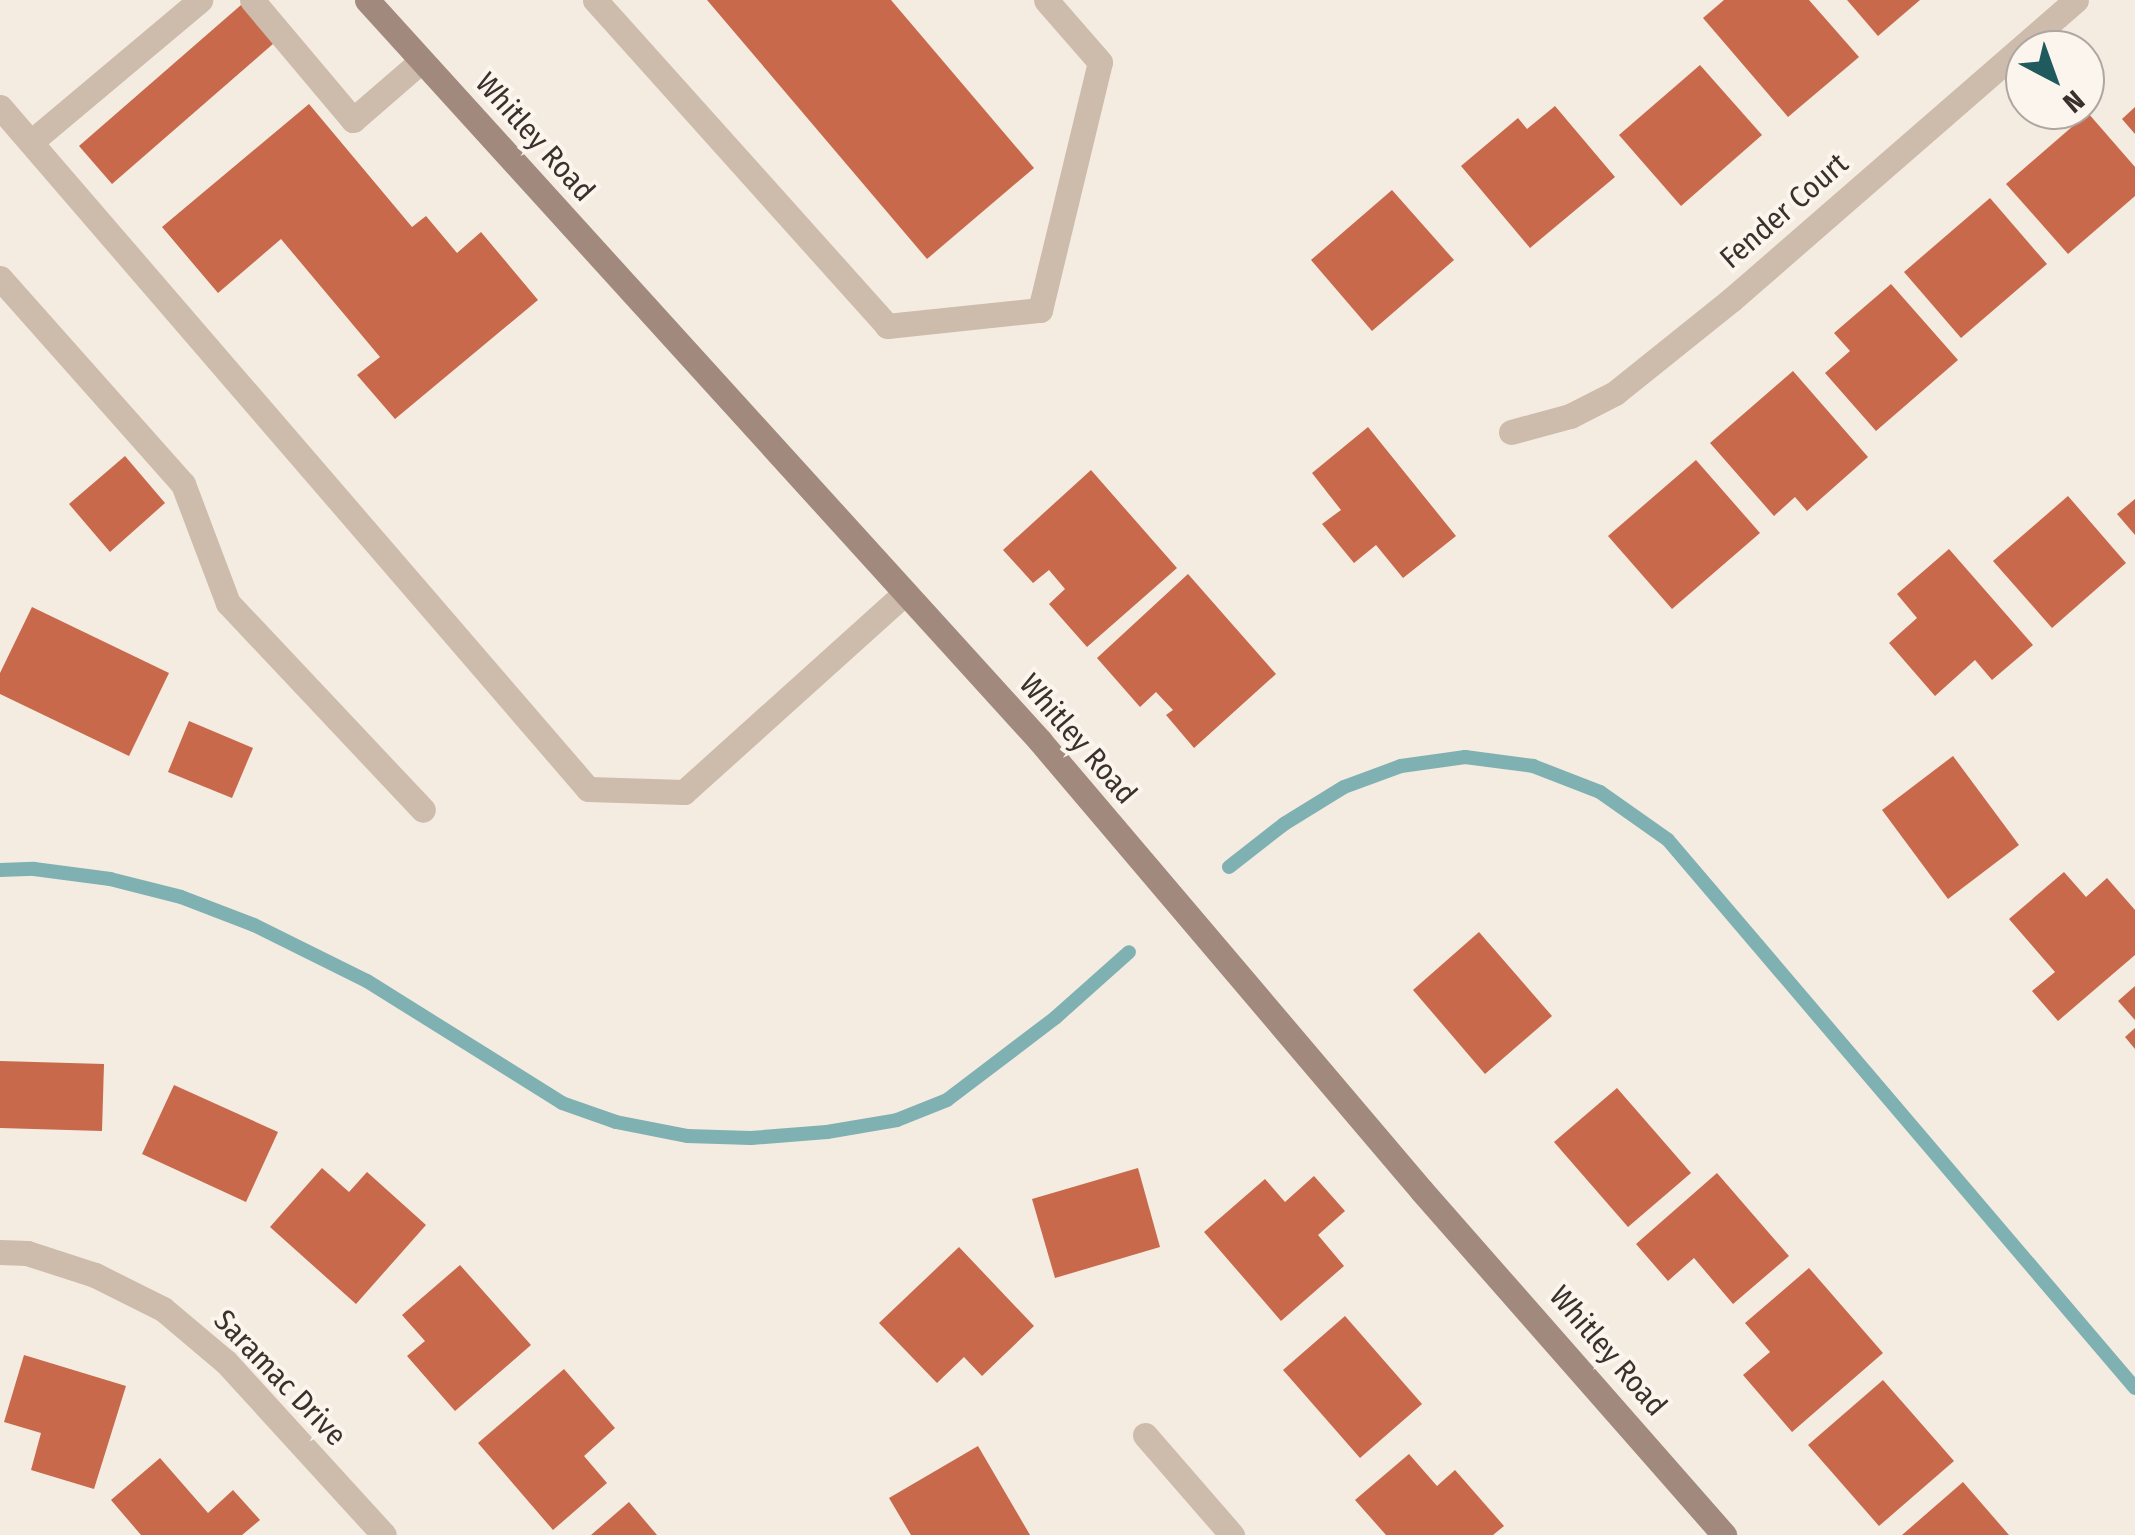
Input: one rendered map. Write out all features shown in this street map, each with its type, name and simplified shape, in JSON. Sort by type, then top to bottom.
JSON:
[{"type":"street","points":[[30,142],[200,0]]},
{"type":"street","points":[[252,0],[353,120],[422,61]]},
{"type":"street","name":"Whitley Road","points":[[367,0],[1040,742],[1228,965],[1724,1535]]},
{"type":"street","points":[[595,0],[887,326],[1040,310],[1100,62],[1046,0]]},
{"type":"street","name":"Fender Court","points":[[1511,432],[1570,416],[1615,392],[1731,300],[2076,0]]},
{"type":"street","points":[[0,107],[588,789],[684,792],[905,593]]},
{"type":"street","points":[[0,278],[184,484],[228,603],[423,810]]},
{"type":"street","name":"Saramac Drive","points":[[0,1252],[27,1252],[95,1276],[163,1309],[226,1362],[384,1535]]},
{"type":"street","points":[[1145,1435],[1232,1535]]},
{"type":"building","points":[[707,0],[891,0],[1034,168],[927,259]]},
{"type":"building","points":[[1724,0],[1809,0],[1859,57],[1788,117],[1703,18]]},
{"type":"building","points":[[1847,0],[1920,0],[1878,36]]},
{"type":"building","points":[[241,5],[274,43],[112,184],[79,146]]},
{"type":"building","points":[[1700,65],[1762,135],[1681,206],[1619,135]]},
{"type":"building","points":[[309,104],[412,227],[426,216],[457,253],[481,232],[538,300],[395,419],[357,375],[380,357],[281,239],[218,293],[162,227]]},
{"type":"building","points":[[1555,106],[1615,177],[1530,248],[1461,166],[1518,118],[1527,129]]},
{"type":"building","points":[[2135,107],[2135,134],[2122,119]]},
{"type":"building","points":[[2068,130],[2103,130],[2135,167],[2135,196],[2068,254],[2006,184]]},
{"type":"building","points":[[1392,190],[1454,260],[1372,331],[1311,260]]},
{"type":"building","points":[[1990,198],[2047,264],[1961,338],[1904,272]]},
{"type":"building","points":[[1891,284],[1958,360],[1876,431],[1825,373],[1850,351],[1834,333]]},
{"type":"building","points":[[1793,371],[1868,457],[1807,511],[1795,497],[1774,516],[1710,443]]},
{"type":"building","points":[[1368,427],[1456,536],[1403,578],[1376,545],[1354,563],[1322,524],[1341,510],[1312,473]]},
{"type":"building","points":[[125,456],[165,503],[110,552],[69,504]]},
{"type":"building","points":[[1696,460],[1760,533],[1672,609],[1608,536]]},
{"type":"building","points":[[1091,470],[1177,568],[1087,647],[1049,604],[1065,589],[1049,570],[1033,583],[1003,550]]},
{"type":"building","points":[[2068,496],[2126,563],[2052,628],[1993,561]]},
{"type":"building","points":[[2135,499],[2135,535],[2117,514]]},
{"type":"building","points":[[1949,549],[2033,645],[1992,680],[1975,660],[1935,696],[1889,643],[1917,618],[1897,594]]},
{"type":"building","points":[[1188,574],[1276,674],[1194,748],[1166,715],[1173,710],[1156,692],[1140,707],[1097,658]]},
{"type":"building","points":[[32,607],[169,673],[129,756],[0,694],[0,673]]},
{"type":"building","points":[[189,721],[253,748],[232,798],[168,772]]},
{"type":"building","points":[[1953,756],[2019,845],[1948,899],[1882,810]]},
{"type":"building","points":[[2064,872],[2086,897],[2107,878],[2135,910],[2135,955],[2058,1021],[2032,991],[2055,972],[2009,919]]},
{"type":"building","points":[[1479,932],[1552,1016],[1485,1074],[1413,990]]},
{"type":"building","points":[[2135,986],[2135,1020],[2118,1001]]},
{"type":"building","points":[[2135,1028],[2135,1049],[2125,1037]]},
{"type":"building","points":[[0,1061],[104,1064],[102,1131],[0,1128]]},
{"type":"building","points":[[174,1085],[278,1132],[246,1202],[142,1154]]},
{"type":"building","points":[[1617,1088],[1691,1173],[1628,1227],[1554,1142]]},
{"type":"building","points":[[322,1168],[349,1192],[367,1172],[426,1225],[356,1304],[270,1227]]},
{"type":"building","points":[[1138,1168],[1160,1247],[1055,1278],[1032,1199]]},
{"type":"building","points":[[1717,1173],[1789,1256],[1733,1304],[1694,1258],[1668,1281],[1636,1244]]},
{"type":"building","points":[[1314,1176],[1345,1211],[1318,1235],[1344,1266],[1281,1321],[1204,1232],[1265,1179],[1285,1202]]},
{"type":"building","points":[[959,1247],[1034,1326],[982,1376],[964,1357],[937,1383],[879,1323]]},
{"type":"building","points":[[460,1265],[531,1345],[455,1411],[407,1356],[425,1341],[402,1315]]},
{"type":"building","points":[[1809,1268],[1883,1353],[1792,1432],[1743,1375],[1770,1352],[1745,1323]]},
{"type":"building","points":[[1345,1316],[1422,1404],[1360,1458],[1283,1370]]},
{"type":"building","points":[[24,1355],[126,1386],[94,1489],[31,1470],[41,1433],[4,1422]]},
{"type":"building","points":[[564,1369],[615,1428],[584,1456],[607,1483],[553,1530],[478,1443]]},
{"type":"building","points":[[1883,1380],[1954,1461],[1879,1526],[1808,1445]]},
{"type":"building","points":[[978,1446],[1030,1535],[911,1535],[889,1498]]},
{"type":"building","points":[[1409,1454],[1437,1486],[1455,1470],[1504,1526],[1493,1535],[1386,1535],[1355,1500]]},
{"type":"building","points":[[160,1458],[208,1513],[233,1490],[260,1520],[242,1535],[141,1535],[111,1500]]},
{"type":"building","points":[[1963,1482],[2009,1535],[1902,1535]]},
{"type":"building","points":[[629,1502],[657,1535],[591,1535]]},
{"type":"waterway","points":[[1229,867],[1284,824],[1344,787],[1401,766],[1465,757],[1533,766],[1600,792],[1668,840],[2135,1388]]},
{"type":"waterway","points":[[0,870],[34,869],[110,879],[181,897],[254,925],[367,981],[562,1103],[616,1122],[687,1136],[751,1138],[827,1132],[897,1120],[947,1100],[1055,1018],[1129,952]]}]
